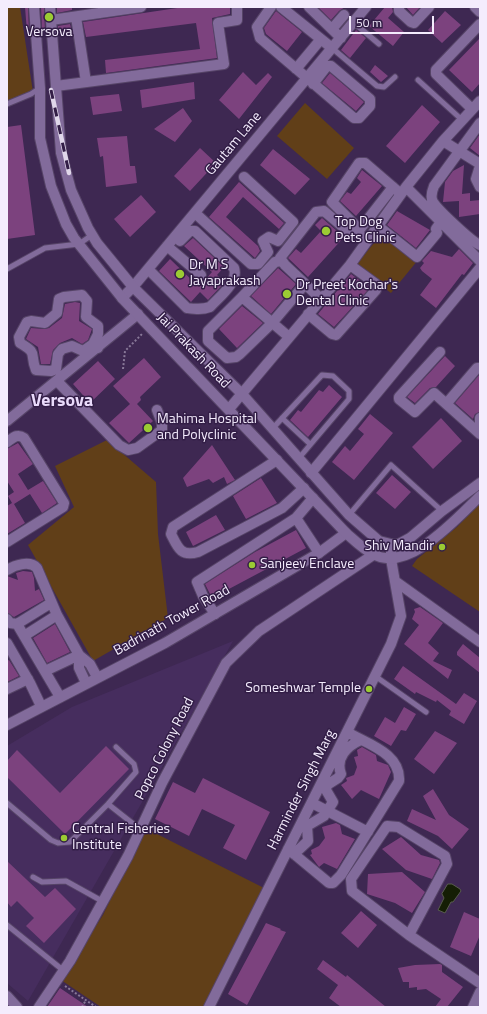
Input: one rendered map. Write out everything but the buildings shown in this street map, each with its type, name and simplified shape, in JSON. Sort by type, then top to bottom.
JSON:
[{"type":"street","name":"Jai Prakash Road","points":[[34,7],[40,88],[40,138],[45,163],[58,205],[66,224],[79,244],[122,298],[346,533],[373,555],[391,559],[417,551],[480,496]]},
{"type":"street","name":"Jai Prakash Road","points":[[50,7],[61,152],[65,170],[79,209],[92,235],[135,289],[242,394],[349,515],[379,541],[391,544]]},
{"type":"street","points":[[51,20],[141,7]]},
{"type":"street","points":[[56,86],[224,64],[218,23],[237,20],[237,7]]},
{"type":"street","points":[[271,7],[257,27],[260,38],[310,81],[354,118],[359,118],[370,106],[370,99],[331,66],[327,66],[310,81]]},
{"type":"street","points":[[281,7],[332,48]]},
{"type":"street","points":[[309,7],[340,38]]},
{"type":"street","name":"Gautam Lane","points":[[122,298],[135,289],[170,248],[195,213],[310,81],[332,48],[366,7]]},
{"type":"street","points":[[399,7],[399,11],[414,23],[428,7]]},
{"type":"street","points":[[475,7],[480,12]]},
{"type":"street","points":[[332,29],[344,15]]},
{"type":"street","points":[[76,17],[86,82]]},
{"type":"street","points":[[357,233],[400,189],[462,119],[477,106],[436,74],[436,70],[480,24]]},
{"type":"street","points":[[296,69],[321,39]]},
{"type":"street","points":[[480,123],[434,186],[432,200],[442,220],[480,261]]},
{"type":"street","points":[[443,141],[480,165],[476,179],[480,187]]},
{"type":"street","points":[[329,209],[332,200],[359,163],[362,162],[442,220],[480,245]]},
{"type":"street","points":[[195,213],[251,264],[258,264],[268,252],[264,247],[263,241],[265,238],[269,237],[278,240],[293,222],[244,178]]},
{"type":"street","points":[[229,409],[350,265],[378,226],[400,189]]},
{"type":"street","points":[[329,209],[350,233],[357,233],[367,242]]},
{"type":"street","points":[[281,261],[280,258],[316,212],[329,209]]},
{"type":"street","points":[[378,226],[416,257],[437,233],[441,233],[442,220]]},
{"type":"street","points":[[135,289],[152,273],[170,248],[190,231],[195,231],[234,268],[235,277],[210,307],[201,309],[187,308],[152,273]]},
{"type":"street","points":[[170,248],[201,275]]},
{"type":"street","points":[[281,261],[321,299]]},
{"type":"street","points":[[281,261],[275,262],[208,331],[208,341],[214,347],[227,358],[236,357],[272,323],[305,284]]},
{"type":"street","points":[[308,314],[332,334],[336,334],[376,290],[376,284],[350,265]]},
{"type":"street","points":[[311,473],[480,268]]},
{"type":"street","points":[[82,295],[87,301],[86,316],[98,326],[95,346],[83,351],[72,346],[62,349],[58,354],[56,370],[36,370],[34,355],[31,350],[20,343],[19,337],[27,322],[31,321],[45,323],[57,313],[60,299],[64,297],[82,295]]},
{"type":"street","points":[[242,297],[289,337]]},
{"type":"street","points":[[7,421],[57,381],[95,346],[138,314]]},
{"type":"street","points":[[205,357],[214,347]]},
{"type":"street","points":[[440,352],[399,397],[399,399],[414,412],[433,394],[447,403],[480,434]]},
{"type":"street","points":[[447,403],[477,368],[480,368]]},
{"type":"street","points":[[57,381],[119,445],[128,450],[137,448],[162,430],[162,423],[157,410]]},
{"type":"street","points":[[480,418],[480,423]]},
{"type":"street","points":[[7,442],[20,435],[24,438],[64,503],[63,507],[7,542]]},
{"type":"street","points":[[277,460],[173,527],[171,534],[180,550],[189,554],[198,552],[282,508],[304,488]]},
{"type":"street","points":[[391,544],[399,544],[410,538],[480,482]]},
{"type":"street","points":[[214,614],[203,596],[197,582],[296,518],[313,498]]},
{"type":"street","points":[[296,518],[319,553]]},
{"type":"street","name":"Badrinath Tower Road","points":[[7,725],[41,706],[165,643],[319,553],[346,533]]},
{"type":"street","points":[[373,555],[379,541]]},
{"type":"street","name":"Harminder Singh Marg","points":[[209,1007],[291,852],[312,803],[391,644],[401,616],[391,559],[391,544]]},
{"type":"street","name":"Popco Colony Road","points":[[39,1007],[64,971],[128,856],[194,721],[226,663],[259,631],[373,555]]},
{"type":"street","points":[[7,570],[22,565],[34,565],[46,587],[51,603],[79,654],[90,664],[97,677]]},
{"type":"street","points":[[395,581],[480,642]]},
{"type":"street","points":[[7,619],[10,623],[17,624],[51,603]]},
{"type":"street","points":[[24,636],[57,614]]},
{"type":"street","points":[[17,624],[60,697]]},
{"type":"street","points":[[7,643],[28,679],[41,706]]},
{"type":"street","points":[[45,671],[79,654]]},
{"type":"street","points":[[79,654],[79,668],[86,683]]},
{"type":"street","points":[[7,689],[28,679]]},
{"type":"street","points":[[347,732],[385,753],[395,762],[400,775],[400,781],[342,875],[333,883],[329,883],[291,852],[308,842],[307,826],[324,816],[328,811],[333,802],[326,790],[328,785],[341,774],[340,770],[342,755],[349,745],[361,740]]},
{"type":"street","points":[[312,803],[368,832]]},
{"type":"street","points":[[409,935],[447,864],[445,856],[398,827],[387,826],[351,880],[352,891],[409,935],[480,983]]},
{"type":"street","points":[[473,1007],[480,992]]},
{"type":"street","points":[[7,996],[17,1007]]},
{"type":"lane","points":[[354,22],[379,44]]},
{"type":"lane","points":[[332,48],[377,86],[384,88],[395,77]]},
{"type":"lane","points":[[418,80],[462,119]]},
{"type":"lane","points":[[7,104],[31,94],[40,88]]},
{"type":"lane","points":[[7,269],[45,248],[79,244],[92,235]]},
{"type":"lane","points":[[273,428],[322,375],[333,376],[349,391],[350,398],[299,458]]},
{"type":"lane","points":[[282,418],[310,444]]},
{"type":"lane","points":[[349,515],[391,465],[442,511]]},
{"type":"lane","points":[[375,676],[426,712]]},
{"type":"lane","points":[[7,803],[51,840],[64,844],[70,842],[108,804],[136,772],[136,768],[116,747]]},
{"type":"lane","points":[[108,804],[140,830]]},
{"type":"lane","points":[[33,877],[42,882],[66,881],[102,901]]},
{"type":"lane","points":[[7,925],[64,971]]},
{"type":"path","points":[[123,369],[125,350],[150,326]]},
{"type":"path","points":[[57,981],[96,1007]]},
{"type":"path","points":[[82,1007],[86,1000]]},
{"type":"shaded area","points":[[7,7],[20,7],[33,92],[7,102]]},
{"type":"shaded area","points":[[305,103],[354,148],[327,179],[277,136]]},
{"type":"shaded area","points":[[384,231],[418,260],[391,293],[355,266]]},
{"type":"shaded area","points":[[107,440],[156,482],[158,534],[168,618],[93,661],[28,545],[74,507],[55,466]]},
{"type":"shaded area","points":[[480,503],[480,612],[412,566],[417,559],[457,527]]},
{"type":"shaded area","name":"Central Fisheries Institute","points":[[233,641],[28,1001],[7,983],[7,746],[72,707]]},
{"type":"shaded area","points":[[145,828],[266,889],[206,1007],[101,1007],[61,980],[103,915]]},
{"type":"shaded area","points":[[448,884],[452,884],[461,891],[453,902],[451,902],[445,913],[438,910],[444,898],[442,894]]},
{"type":"railway","points":[[51,90],[69,173]]},
{"type":"place","name":"Versova","points":[[49,17]]},
{"type":"place","name":"Top Dog Pets Clinic","points":[[326,231]]},
{"type":"place","name":"Dr M S Jayaprakash","points":[[180,274]]},
{"type":"place","name":"Dr Preet Kochar's Dental Clinic","points":[[287,294]]},
{"type":"place","name":"Mahima Hospital and Polyclinic","points":[[148,428]]},
{"type":"place","name":"Shiv Mandir","points":[[442,547]]},
{"type":"place","name":"Sanjeev Enclave","points":[[252,565]]},
{"type":"place","name":"Someshwar Temple","points":[[369,689]]},
{"type":"place","name":"Central Fisheries Institute","points":[[64,838]]},
{"type":"district","name":"Versova","points":[[62,402]]}]
